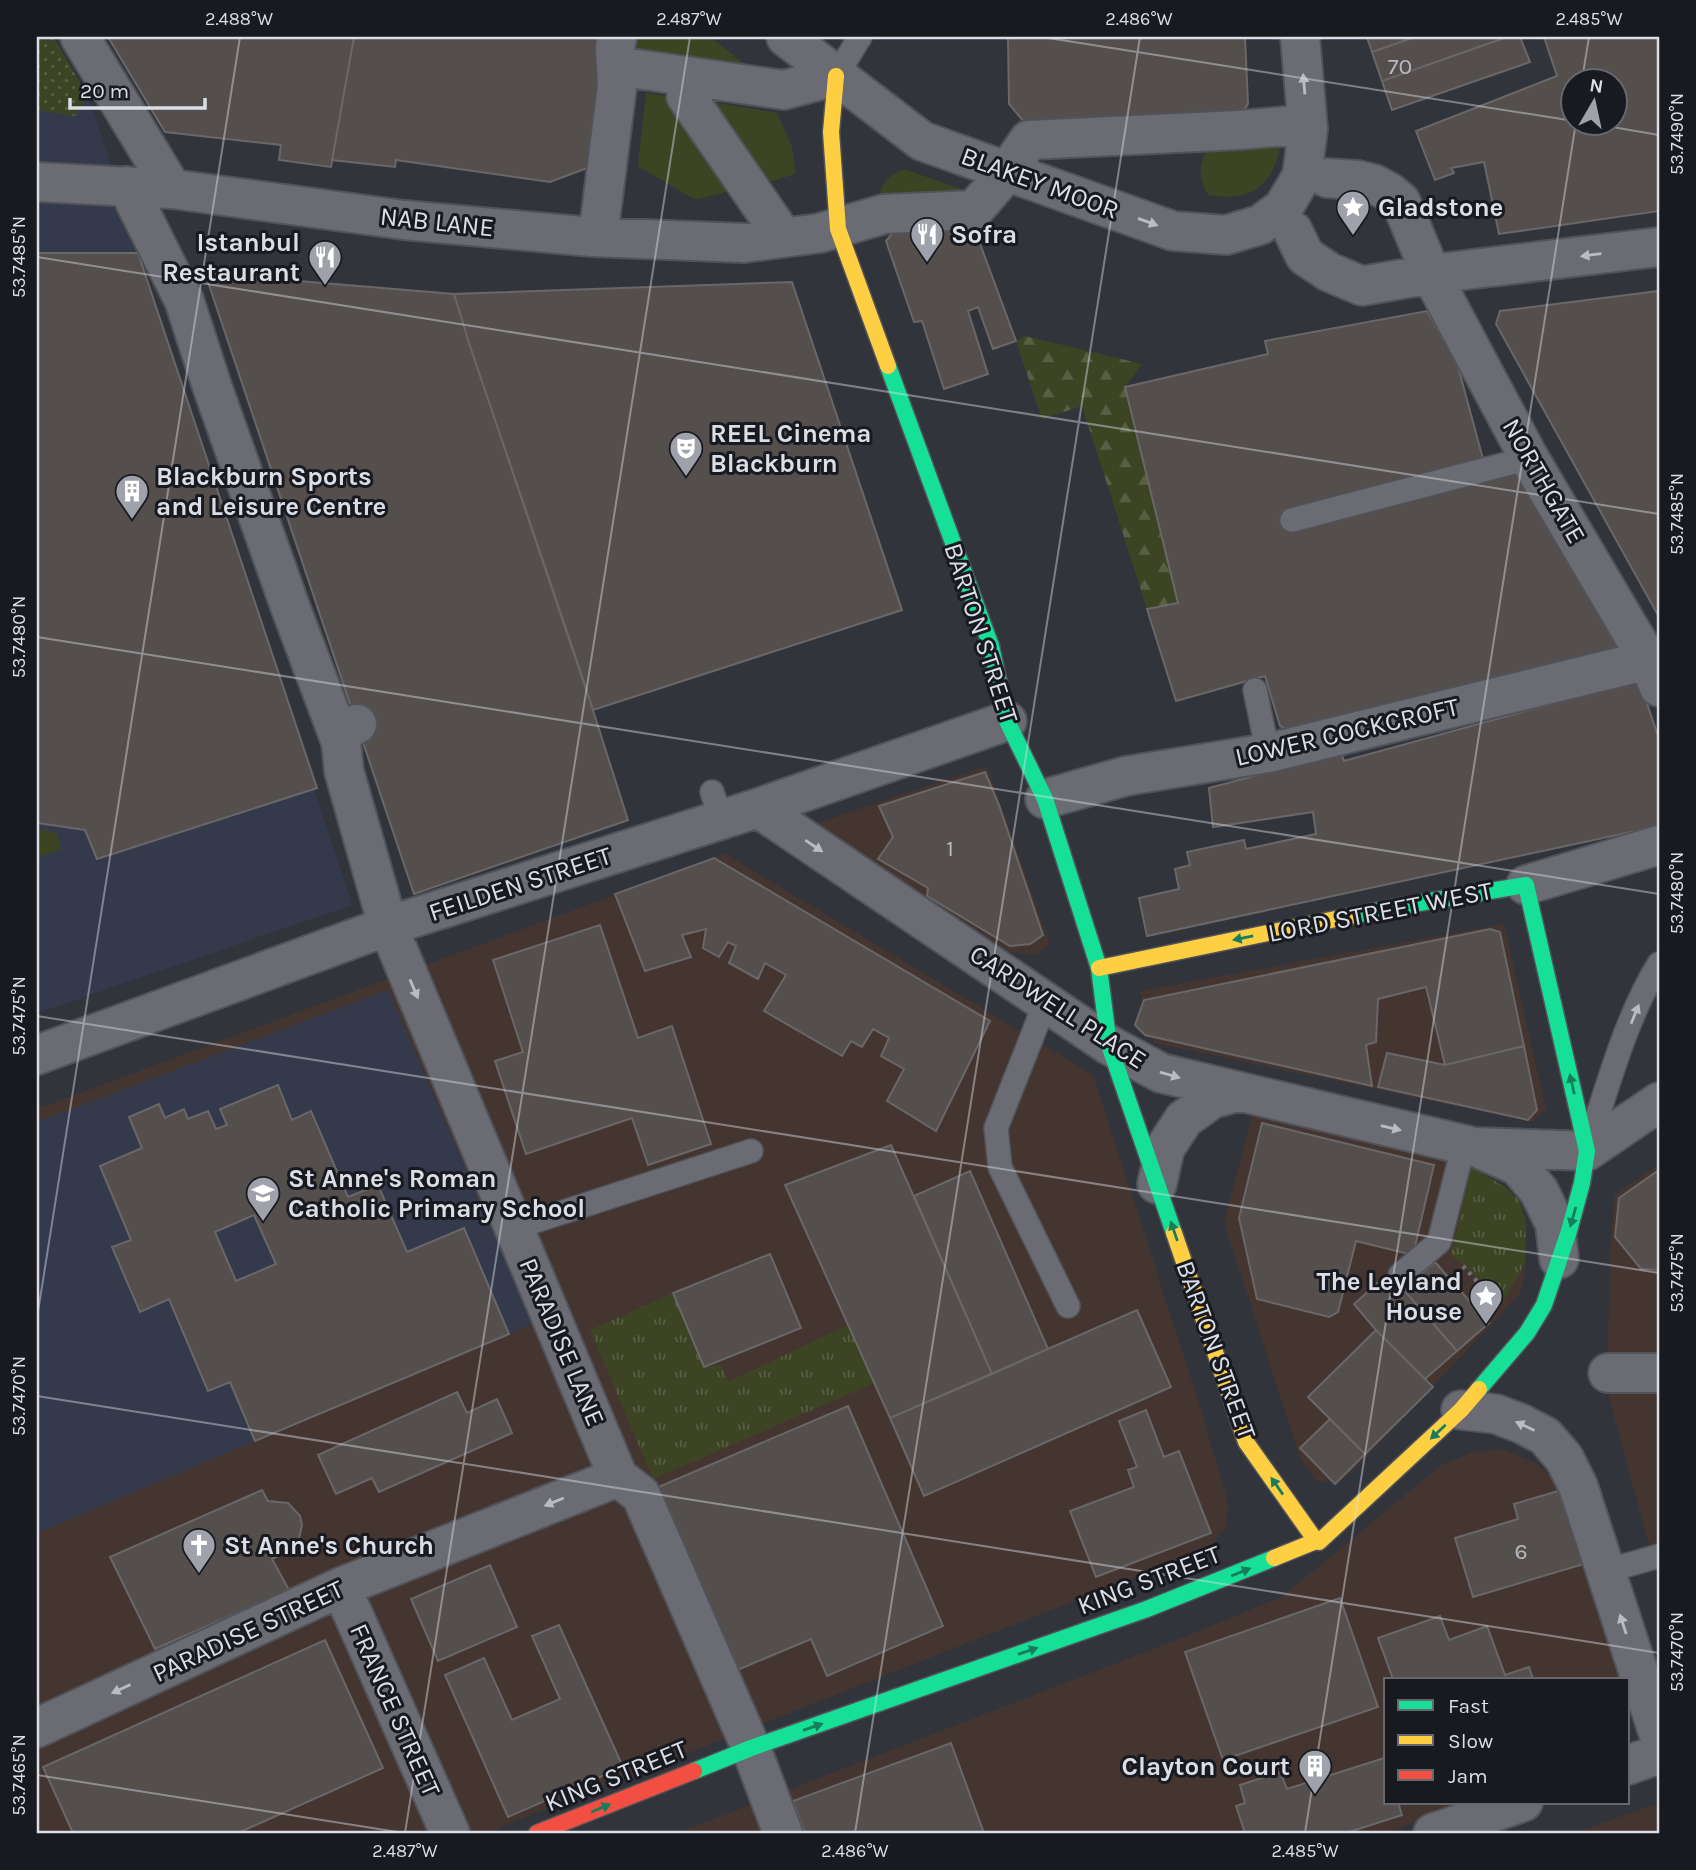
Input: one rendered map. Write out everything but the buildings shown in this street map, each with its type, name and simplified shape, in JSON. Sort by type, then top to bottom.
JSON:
[{"type":"street","points":[[80,37],[172,189]]},
{"type":"street","name":"BLAKEY MOOR","points":[[786,37],[922,141],[1173,230],[1226,235],[1288,219],[1315,177]]},
{"type":"street","points":[[1300,37],[1315,177]]},
{"type":"street","points":[[598,237],[617,86],[616,52],[687,76],[784,90],[836,76]]},
{"type":"street","points":[[687,76],[686,96],[783,237]]},
{"type":"street","name":"BARTON STREET","points":[[836,76],[831,132],[838,229],[854,278],[991,646],[1007,721],[1045,799],[1099,968],[1110,1045],[1246,1442],[1317,1541]]},
{"type":"street","name":"NAB LANE","points":[[37,182],[172,189],[404,220],[598,237],[744,243],[820,233],[884,214],[974,211],[1007,172],[1029,140],[1298,125],[1308,129]]},
{"type":"street","name":"NORTHGATE","points":[[1315,177],[1374,184],[1401,202],[1431,274],[1529,458],[1654,673]]},
{"type":"street","name":"PARADISE LANE","points":[[127,186],[184,300],[259,518],[349,733],[344,771],[388,926],[618,1477],[641,1495],[751,1748],[783,1833]]},
{"type":"street","points":[[1288,219],[1305,256],[1329,272],[1362,286],[1431,274],[1659,247]]},
{"type":"street","name":"LOWER COCKCROFT","points":[[1045,799],[1126,776],[1268,753],[1654,673]]},
{"type":"street","name":"FEILDEN STREET","points":[[37,1055],[717,806],[758,808],[1007,721]]},
{"type":"street","name":"CARDWELL PLACE","points":[[758,808],[1110,1045],[1161,1073],[1469,1145],[1587,1151]]},
{"type":"street","name":"LORD STREET WEST","points":[[1099,968],[1401,906],[1526,885],[1659,845]]},
{"type":"street","points":[[1526,885],[1587,1151],[1659,1102]]},
{"type":"street","points":[[1157,1184],[1165,1148],[1184,1119],[1212,1099],[1237,1092]]},
{"type":"street","name":"CARDWELL PLACE","points":[[1469,1145],[1518,1166],[1539,1191],[1555,1224],[1559,1259]]},
{"type":"street","name":"KING STREET","points":[[537,1833],[751,1748],[1147,1609],[1319,1542],[1461,1410],[1527,1333],[1544,1305],[1582,1184],[1587,1151]]},
{"type":"street","points":[[1608,1373],[1659,1373]]},
{"type":"street","points":[[1461,1410],[1496,1414],[1522,1424],[1545,1436],[1564,1458],[1578,1486],[1659,1735]]},
{"type":"street","name":"PARADISE STREET","points":[[37,1728],[341,1587],[618,1477]]},
{"type":"street","name":"FRANCE STREET","points":[[341,1587],[450,1833]]},
{"type":"street","points":[[1630,1764],[1659,1754]]},
{"type":"street","points":[[1433,1833],[1517,1804]]},
{"type":"lane","points":[[836,76],[860,37]]},
{"type":"lane","points":[[1292,520],[1529,458]]},
{"type":"lane","points":[[1255,690],[1268,753]]},
{"type":"lane","points":[[1587,1151],[1613,1067],[1642,996],[1659,964]]},
{"type":"lane","points":[[1046,1000],[996,1128],[1000,1167],[1068,1306]]},
{"type":"lane","points":[[1400,1275],[1439,1242],[1469,1145]]},
{"type":"lane","points":[[514,1228],[751,1151]]},
{"type":"lane","points":[[1606,1571],[1659,1556]]},
{"type":"shaded area","name":"Blackburn Sports and Leisure Centre","points":[[37,37],[53,37],[88,96],[352,905],[37,1013]]},
{"type":"shaded area","points":[[987,766],[1050,944],[1036,954],[1012,953],[815,824]]},
{"type":"shaded area","points":[[725,854],[1093,1075],[1199,1403],[1228,1503],[1226,1526],[1211,1547],[489,1833],[37,1833],[37,1109]]},
{"type":"shaded area","points":[[1504,924],[1546,1109],[1533,1122],[1154,1043],[1140,991]]},
{"type":"shaded area","name":"St Anne's Roman Catholic Primary School","points":[[388,990],[533,1324],[37,1533],[37,1122]]},
{"type":"shaded area","points":[[1254,1109],[1471,1167],[1504,1186],[1519,1200],[1526,1221],[1525,1275],[1520,1294],[1350,1474],[1323,1482],[1315,1480],[1300,1458],[1224,1222]]},
{"type":"shaded area","points":[[1659,1164],[1659,1582],[1607,1390],[1610,1248],[1615,1195]]},
{"type":"shaded area","points":[[1502,1449],[1537,1464],[1553,1479],[1623,1678],[1384,1678],[1384,1804],[1463,1804],[1386,1833],[677,1833],[1192,1634],[1283,1596],[1440,1466],[1471,1453]]},
{"type":"shaded area","points":[[1659,1803],[1659,1833],[1574,1833]]},
{"type":"green space","points":[[37,37],[53,37],[88,96],[75,116],[37,110]]},
{"type":"green space","points":[[632,37],[711,37],[746,66],[634,50]]},
{"type":"green space","points":[[647,93],[668,97],[730,191],[692,198],[639,167]]},
{"type":"green space","points":[[706,101],[777,113],[792,147],[795,174],[766,183]]},
{"type":"green space","points":[[1238,144],[1280,147],[1271,173],[1265,182],[1247,194],[1223,197],[1208,195],[1201,173],[1207,151]]},
{"type":"green space","points":[[903,170],[978,195],[879,198],[886,180]]},
{"type":"green space","points":[[1025,336],[1142,364],[1125,387],[1178,603],[1147,609],[1082,406],[1042,419],[1016,341]]},
{"type":"green space","points":[[37,829],[56,832],[61,849],[37,858]]},
{"type":"green space","points":[[1471,1167],[1504,1186],[1519,1200],[1526,1221],[1525,1263],[1504,1300],[1451,1255]]},
{"type":"green space","points":[[673,1293],[704,1367],[721,1365],[728,1382],[848,1325],[874,1383],[653,1479],[590,1330]]},
{"type":"traffic: fast","points":[[888,366],[991,646],[1007,721],[1045,799],[1099,968],[1109,1045],[1174,1233]]},
{"type":"traffic: fast","points":[[1350,916],[1526,885],[1587,1151],[1582,1183],[1569,1231],[1544,1305],[1527,1333],[1479,1389]]},
{"type":"traffic: fast","points":[[694,1771],[751,1748],[1147,1609],[1274,1558]]},
{"type":"traffic: slow","points":[[836,76],[831,132],[838,229],[888,366]]},
{"type":"traffic: slow","points":[[1099,968],[1350,916]]},
{"type":"traffic: slow","points":[[1174,1233],[1246,1442],[1316,1541]]},
{"type":"traffic: slow","points":[[1274,1558],[1319,1542],[1461,1410],[1479,1389]]},
{"type":"traffic: jam","points":[[537,1833],[694,1771]]},
{"type":"place","name":"Gladstone","points":[[1353,237]]},
{"type":"place","name":"Sofra","points":[[927,264]]},
{"type":"place","name":"Istanbul Restaurant","points":[[325,287]]},
{"type":"place","name":"REEL Cinema Blackburn","points":[[686,478]]},
{"type":"place","name":"Blackburn Sports and Leisure Centre","points":[[132,521]]},
{"type":"place","name":"St Anne's Roman Catholic Primary School","points":[[263,1223]]},
{"type":"place","name":"The Leyland House","points":[[1486,1326]]},
{"type":"place","name":"St Anne's Church","points":[[199,1575]]},
{"type":"place","name":"Clayton Court","points":[[1315,1796]]}]
